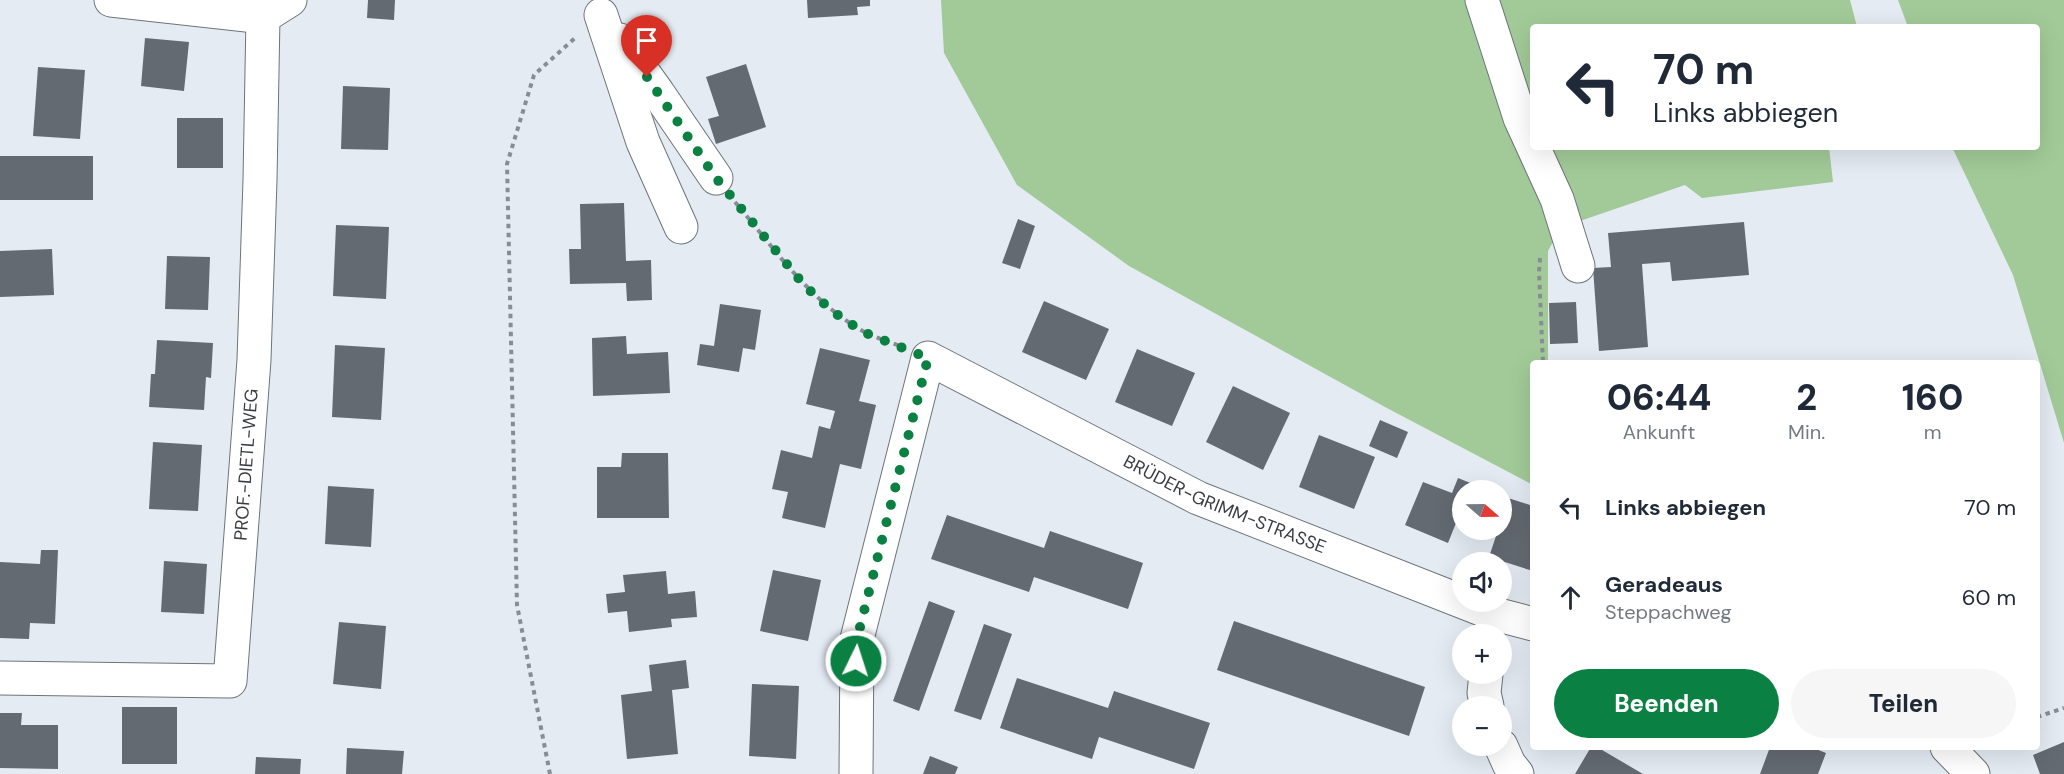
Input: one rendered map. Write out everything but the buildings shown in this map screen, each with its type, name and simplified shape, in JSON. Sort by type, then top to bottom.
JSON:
[{"type":"street","points":[[111,0],[263,17],[290,0]]},
{"type":"street","points":[[1482,0],[1520,118],[1530,140]]},
{"type":"street","points":[[599,7],[716,178]]},
{"type":"street","points":[[599,7],[643,142],[681,227]]},
{"type":"street","name":"PROF.-DIETL-WEG","points":[[0,678],[230,681],[254,360],[263,17]]},
{"type":"street","points":[[1535,150],[1557,199],[1578,267]]},
{"type":"street","points":[[856,774],[857,639],[928,358]]},
{"type":"street","name":"BRÜDER-GRIMM-STRASSE","points":[[928,358],[1198,498],[1490,624]]},
{"type":"street","name":"BRÜDER-GRIMM-STRASSE","points":[[1512,624],[1530,624]]},
{"type":"street","points":[[1950,750],[1973,774]]},
{"type":"street","points":[[1505,756],[1516,774]]},
{"type":"path","points":[[550,774],[517,605],[507,164],[534,75],[599,7]]},
{"type":"path","points":[[716,178],[804,285],[832,311],[863,332],[928,358]]},
{"type":"path","points":[[1539,263],[1543,360]]},
{"type":"path","points":[[2040,716],[2064,708]]},
{"type":"green space","points":[[941,0],[1474,0],[1559,231],[1548,251],[1548,360],[1530,360],[1530,483],[1385,407],[1129,266],[1017,185],[944,53]]},
{"type":"green space","points":[[1496,0],[1850,0],[1856,24],[1530,24],[1530,102]]},
{"type":"green space","points":[[1898,0],[2064,0],[2064,443],[2013,275],[1953,150],[2040,150],[2040,24],[1907,24]]},
{"type":"green space","points":[[1548,150],[1829,150],[1833,182],[1702,198],[1685,185],[1577,222]]},
{"type":"route","points":[[647,77],[716,178],[804,285],[832,311],[863,332],[928,358],[857,639],[856,661]]}]
